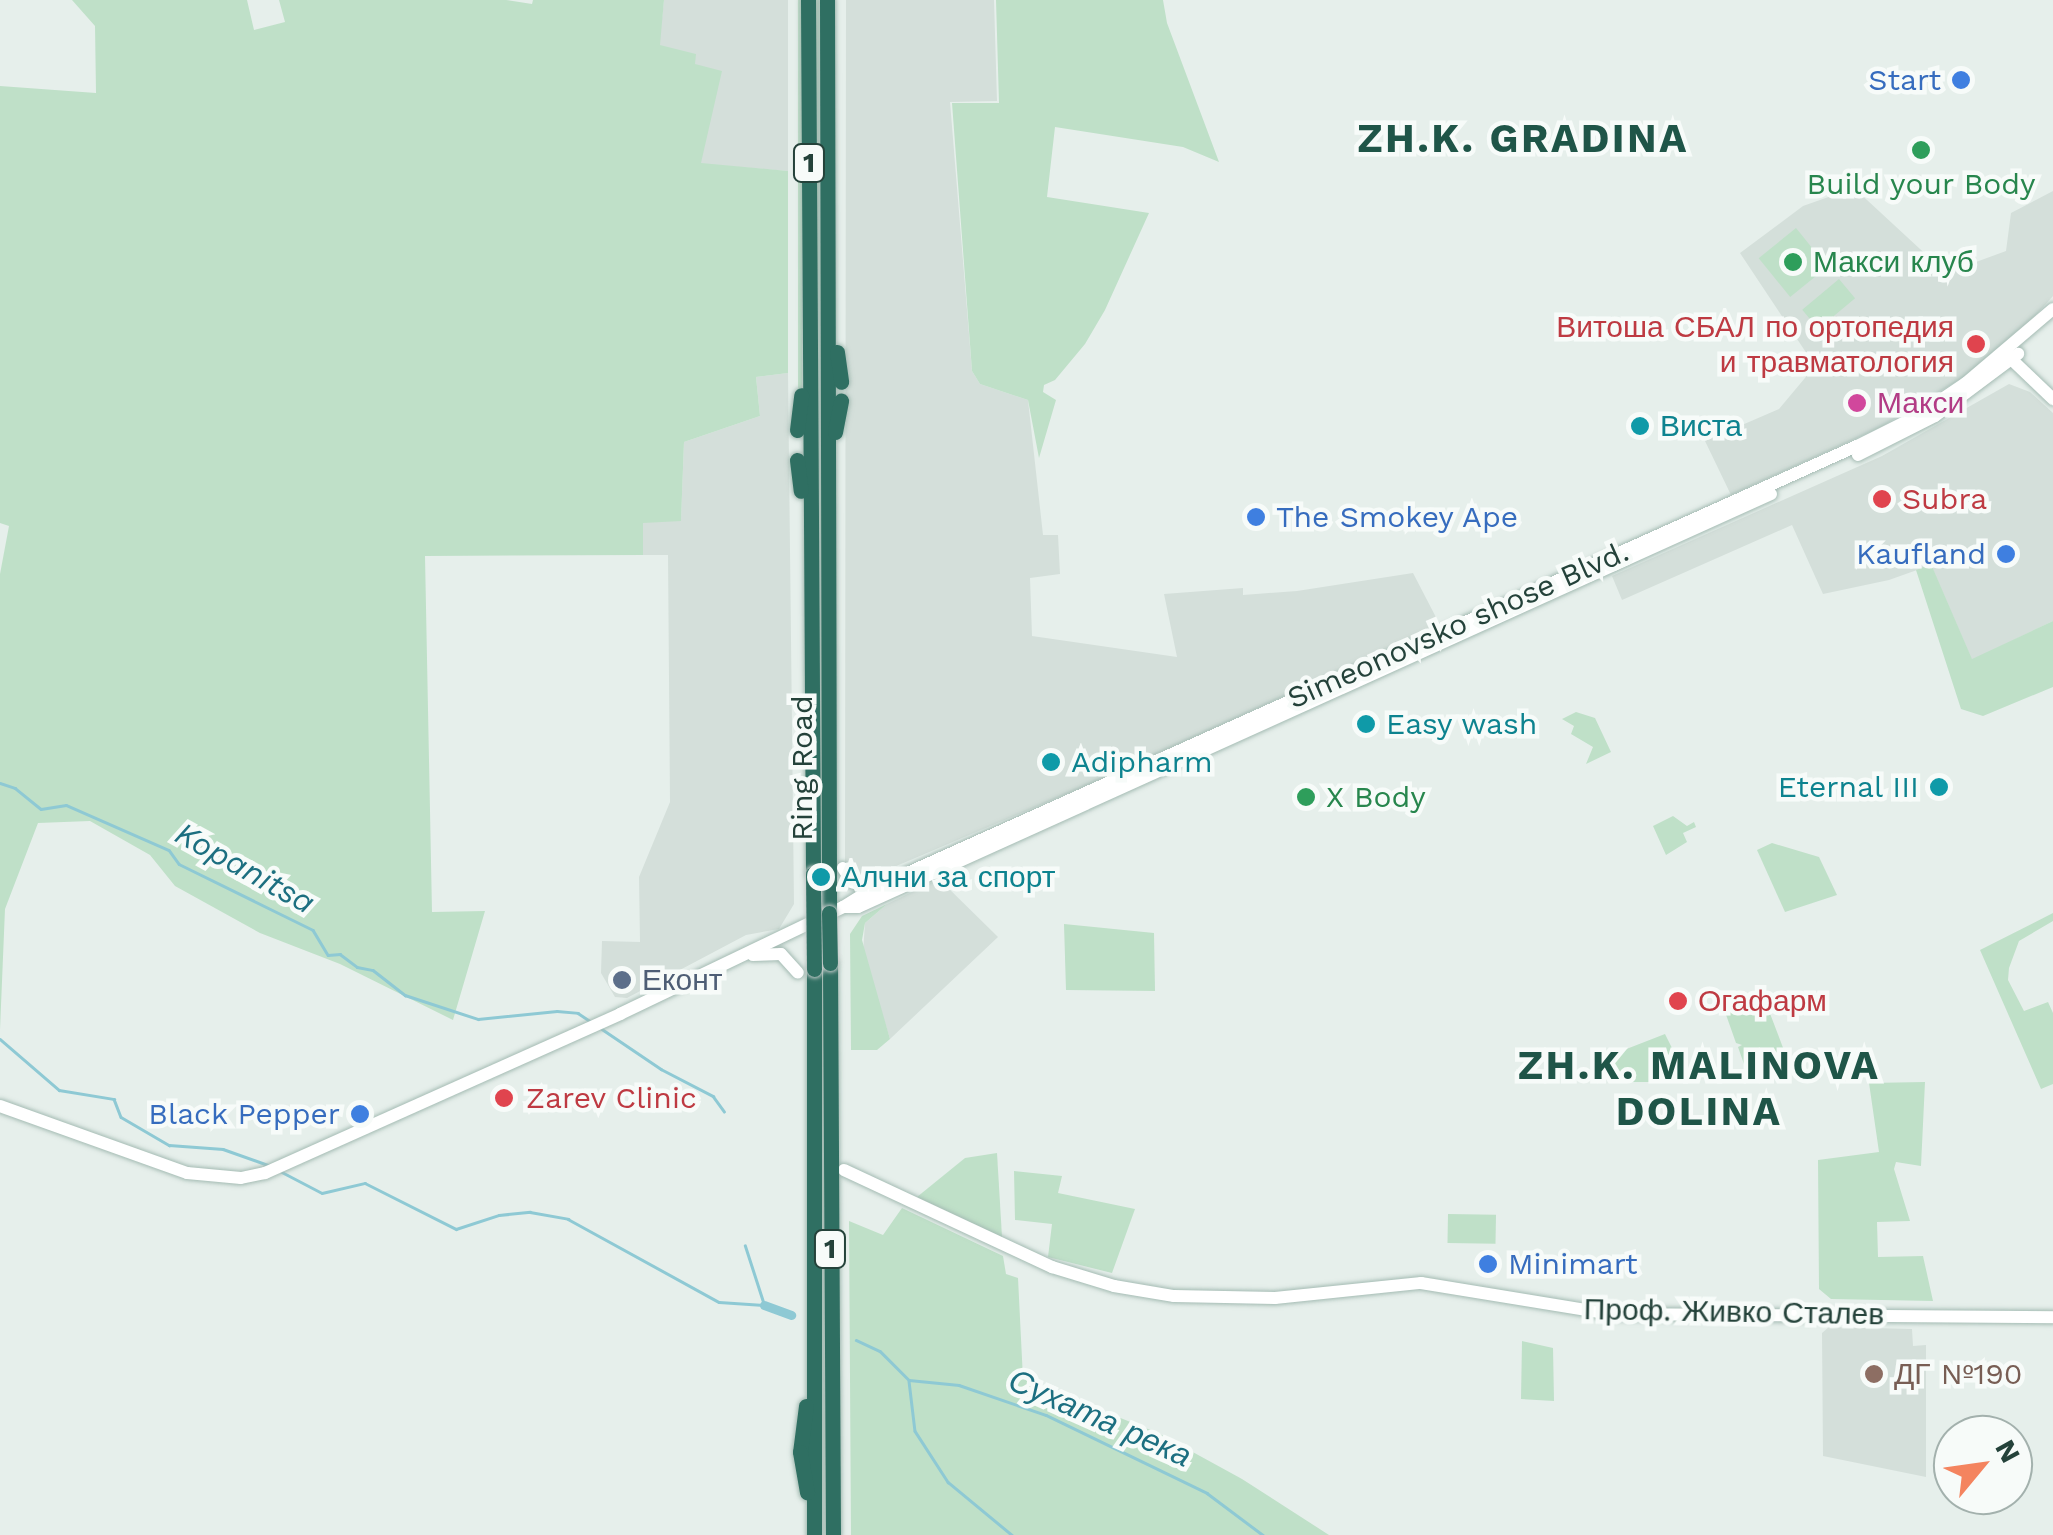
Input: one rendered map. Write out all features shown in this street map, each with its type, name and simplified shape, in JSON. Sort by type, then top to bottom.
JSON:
[{"type":"highway","name":"Ring Road","points":[[808,0],[814,968],[822,1349],[832,1535]]},
{"type":"highway","name":"Ring Road","points":[[814,968],[836,868],[827,0]]},
{"type":"highway","points":[[829,304],[842,382]]},
{"type":"highway","points":[[797,430],[810,326]]},
{"type":"highway","points":[[829,465],[841,401]]},
{"type":"highway","points":[[797,460],[809,548]]},
{"type":"highway","name":"Ring Road","points":[[814,1535],[822,1349]]},
{"type":"highway","points":[[822,1349],[844,1412]]},
{"type":"highway","points":[[832,1535],[844,1456]]},
{"type":"main road","name":"Simeonovsko shose Blvd.","points":[[0,1106],[188,1173],[241,1178],[265,1173],[596,1025],[843,908],[872,888],[1856,446],[1917,416],[2008,357],[2053,309]]},
{"type":"main road","name":"Simeonovsko shose Blvd.","points":[[843,908],[858,907],[1891,440],[1935,416],[2053,319]]},
{"type":"main road","points":[[2008,357],[2053,399]]},
{"type":"main road","points":[[836,868],[852,882],[872,888]]},
{"type":"main road","points":[[726,963],[774,952],[814,968]]},
{"type":"main road","name":"Проф. Живко Сталев","points":[[844,1170],[1052,1267],[1114,1286],[1192,1298],[1292,1297],[1421,1283],[1611,1314],[2053,1318]]},
{"type":"shaded area","points":[[664,0],[788,0],[788,171],[701,164],[695,64],[659,45]]},
{"type":"shaded area","points":[[846,0],[994,0],[997,101],[950,102],[972,371],[980,384],[1028,400],[1043,535],[1058,535],[1060,574],[1030,578],[1032,636],[1177,657],[1164,594],[1243,588],[1243,595],[1297,591],[1413,573],[1440,625],[1106,777],[861,881],[845,865]]},
{"type":"shaded area","points":[[1854,188],[1946,273],[2006,251],[2011,213],[2053,191],[2053,296],[2015,338],[1977,369],[1881,427],[1731,495],[1705,441],[1779,409],[1815,366],[1740,253],[1803,206]]},
{"type":"shaded area","points":[[788,373],[794,904],[779,929],[746,935],[627,998],[615,997],[601,973],[602,941],[640,942],[639,877],[670,802],[668,555],[643,555],[643,522],[681,520],[684,442],[760,416],[756,377]]},
{"type":"shaded area","points":[[2009,384],[2030,392],[2053,413],[2053,621],[1972,660],[1931,565],[1889,580],[1823,594],[1792,525],[1622,600],[1612,576],[1882,456]]},
{"type":"shaded area","points":[[939,879],[998,937],[890,1039],[863,953],[865,923],[887,904]]},
{"type":"shaded area","name":"ДГ №190","points":[[1829,1327],[1912,1329],[1913,1346],[1926,1345],[1926,1477],[1823,1456],[1822,1333]]},
{"type":"green space","points":[[72,0],[247,0],[254,30],[285,22],[279,0],[506,0],[532,4],[533,0],[664,0],[660,45],[696,54],[695,64],[722,71],[701,163],[788,171],[788,373],[756,377],[760,416],[684,442],[681,521],[643,523],[643,555],[425,556],[432,912],[485,911],[453,1020],[340,964],[260,933],[175,886],[150,855],[90,821],[38,823],[5,909],[0,1030],[0,574],[9,526],[0,523],[0,86],[96,93],[95,26]]},
{"type":"green space","points":[[798,0],[802,0],[802,391],[798,391]]},
{"type":"green space","points":[[819,0],[819,870],[816,870]]},
{"type":"green space","points":[[996,0],[1163,0],[1167,23],[1219,162],[1183,147],[1055,127],[1047,197],[1149,213],[1105,310],[1085,344],[1055,380],[1044,385],[1043,392],[1056,400],[1039,458],[1028,400],[980,384],[972,371],[952,103],[999,103]]},
{"type":"green space","name":"Макси клуб","points":[[1796,228],[1827,267],[1790,297],[1759,258]]},
{"type":"green space","points":[[1839,279],[1855,298],[1818,329],[1802,310]]},
{"type":"green space","points":[[1931,564],[1972,659],[2053,621],[2053,687],[1983,716],[1961,709],[1916,570]]},
{"type":"green space","points":[[1576,712],[1595,718],[1611,752],[1586,764],[1593,747],[1571,734],[1574,726],[1562,719]]},
{"type":"green space","points":[[1673,816],[1687,826],[1694,822],[1696,827],[1683,833],[1687,842],[1666,855],[1653,826]]},
{"type":"green space","points":[[1772,843],[1819,857],[1837,895],[1785,912],[1757,850]]},
{"type":"green space","points":[[887,904],[865,923],[862,940],[890,1039],[877,1050],[851,1050],[850,934],[862,916]]},
{"type":"green space","points":[[2053,913],[2053,921],[2019,941],[2008,980],[2024,1011],[2048,1002],[2053,1013],[2053,1084],[2041,1089],[1980,950]]},
{"type":"green space","points":[[1064,924],[1154,933],[1155,991],[1066,990]]},
{"type":"green space","points":[[1763,995],[1785,1053],[1745,1067],[1738,1047],[1742,1045],[1736,1043],[1724,1009]]},
{"type":"green space","points":[[1665,1034],[1679,1062],[1665,1070],[1670,1082],[1615,1082],[1611,1055]]},
{"type":"green space","points":[[1925,1082],[1921,1166],[1896,1162],[1894,1169],[1910,1221],[1877,1222],[1878,1257],[1923,1256],[1933,1301],[1831,1299],[1819,1289],[1818,1160],[1879,1152],[1869,1083]]},
{"type":"green space","points":[[997,1153],[1002,1237],[917,1197],[965,1158]]},
{"type":"green space","points":[[1014,1171],[1062,1176],[1058,1193],[1135,1209],[1112,1273],[1048,1257],[1052,1224],[1015,1220]]},
{"type":"green space","points":[[902,1208],[1003,1256],[1006,1274],[1018,1278],[1023,1379],[1158,1433],[1242,1479],[1329,1535],[851,1535],[849,1221],[883,1235]]},
{"type":"green space","points":[[1448,1214],[1496,1215],[1495,1244],[1447,1243]]},
{"type":"green space","points":[[1522,1341],[1553,1348],[1554,1401],[1521,1399]]},
{"type":"waterway","name":"Kopanitsa","points":[[0,783],[15,788],[41,809],[66,805],[169,850],[179,864],[313,930],[328,955],[340,954],[357,967],[373,970],[405,995],[478,1019],[557,1011],[578,1013],[593,1023]]},
{"type":"waterway","name":"Kopanitsa","points":[[599,1027],[661,1069],[713,1096],[724,1111]]},
{"type":"waterway","name":"Сухата река","points":[[0,1039],[59,1090],[114,1099],[121,1117],[169,1145],[223,1149],[268,1165]]},
{"type":"waterway","name":"Сухата река","points":[[280,1171],[322,1193],[365,1183],[456,1229],[499,1215],[530,1212],[568,1219],[719,1302],[764,1305],[745,1246]]},
{"type":"waterway","name":"Сухата река","points":[[764,1305],[791,1315]]},
{"type":"waterway","name":"Сухата река","points":[[856,1340],[880,1351],[909,1380],[959,1385],[1046,1415],[1207,1493],[1263,1535]]},
{"type":"waterway","points":[[909,1381],[915,1431],[948,1482],[1012,1535]]},
{"type":"place","name":"Start","points":[[1961,80]]},
{"type":"place","name":"Build your Body","points":[[1921,150]]},
{"type":"place","name":"Макси клуб","points":[[1793,262]]},
{"type":"place","name":"Витоша СБАЛ по ортопедия и травматология","points":[[1976,344]]},
{"type":"place","name":"Макси","points":[[1857,403]]},
{"type":"place","name":"Виста","points":[[1640,426]]},
{"type":"place","name":"Subra","points":[[1882,499]]},
{"type":"place","name":"The Smokey Ape","points":[[1256,517]]},
{"type":"place","name":"Kaufland","points":[[2006,554]]},
{"type":"place","name":"Easy wash","points":[[1366,724]]},
{"type":"place","name":"Adipharm","points":[[1051,762]]},
{"type":"place","name":"Eternal III","points":[[1939,787]]},
{"type":"place","name":"X Body","points":[[1306,797]]},
{"type":"place","name":"Алчни за спорт","points":[[821,877]]},
{"type":"place","name":"Еконт","points":[[622,980]]},
{"type":"place","name":"Огафарм","points":[[1678,1001]]},
{"type":"place","name":"Zarev Clinic","points":[[504,1098]]},
{"type":"place","name":"Black Pepper","points":[[360,1114]]},
{"type":"place","name":"Minimart","points":[[1488,1264]]},
{"type":"place","name":"ДГ №190","points":[[1874,1374]]},
{"type":"district","name":"ZH.K. GRADINA","points":[[1523,139]]},
{"type":"district","name":"ZH.K. MALINOVA DOLINA","points":[[1699,1089]]}]
